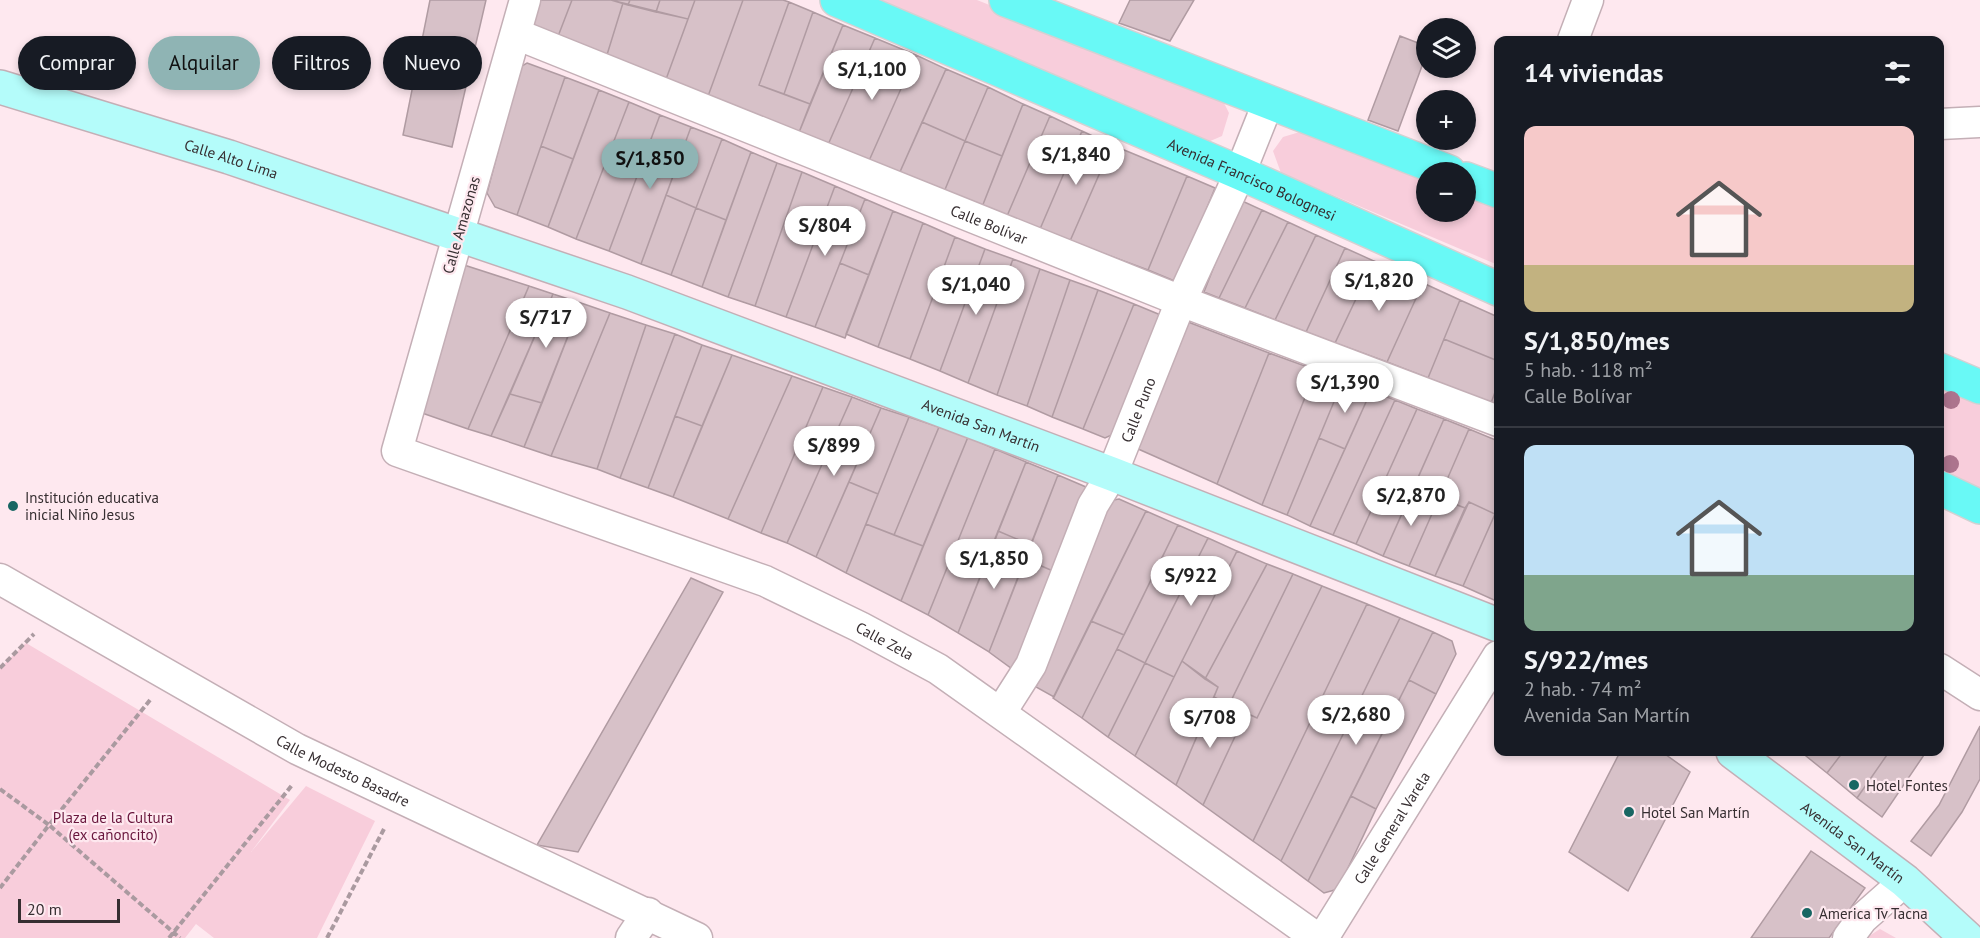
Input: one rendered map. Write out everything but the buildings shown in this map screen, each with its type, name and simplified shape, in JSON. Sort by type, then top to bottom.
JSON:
[{"type":"main road","name":"Avenida Francisco Bolognesi","points":[[837,0],[1240,173],[1494,287]]},
{"type":"main road","points":[[1006,0],[1423,162]]},
{"type":"main road","points":[[1476,183],[1494,190]]},
{"type":"main road","points":[[1944,372],[1980,387]]},
{"type":"main road","points":[[1944,490],[1980,507]]},
{"type":"street","name":"Calle Amazonas","points":[[397,451],[525,0]]},
{"type":"street","points":[[1574,36],[1588,0]]},
{"type":"street","name":"Calle Bolívar","points":[[516,34],[1181,301],[1494,419]]},
{"type":"street","name":"Calle Alto Lima","points":[[0,87],[229,157],[459,235]]},
{"type":"street","name":"Calle Puno","points":[[1001,712],[1031,665],[1093,505],[1112,474],[1181,301],[1240,173],[1268,103]]},
{"type":"street","points":[[1944,124],[1980,122]]},
{"type":"street","name":"Avenida San Martín","points":[[459,235],[627,292],[1112,474],[1494,623]]},
{"type":"street","name":"Calle Zela","points":[[397,451],[765,581],[939,669],[1317,938]]},
{"type":"street","name":"Calle Modesto Basadre","points":[[0,579],[297,749],[697,938]]},
{"type":"street","name":"Calle General Varela","points":[[1323,938],[1494,662]]},
{"type":"street","points":[[1944,672],[1980,695]]},
{"type":"street","name":"Avenida San Martín","points":[[1738,756],[1905,881],[1967,938]]},
{"type":"street","points":[[1848,938],[1862,919],[1905,881]]},
{"type":"street","points":[[631,938],[648,913]]},
{"type":"path","points":[[0,668],[55,612]]},
{"type":"path","points":[[0,888],[150,700],[160,706]]},
{"type":"path","points":[[169,938],[299,776]]},
{"type":"path","points":[[0,789],[49,825],[180,938]]},
{"type":"path","points":[[327,938],[388,820]]},
{"type":"green space","points":[[861,0],[977,0],[1222,99],[1229,113],[1222,136],[1201,145]]},
{"type":"green space","points":[[1303,131],[1416,175],[1416,222],[1476,222],[1476,198],[1494,205],[1494,263],[1281,173],[1273,151],[1283,137]]},
{"type":"green space","points":[[1944,387],[1980,403],[1980,489],[1944,473]]},
{"type":"green space","name":"Plaza de la Cultura (ex cañoncito)","points":[[26,643],[290,800],[251,852],[306,786],[375,821],[317,938],[214,938],[196,924],[185,938],[0,938],[0,668]]},
{"type":"green space","points":[[1880,929],[1896,938],[1866,938]]},
{"type":"place","name":"Institución educativa inicial Niño Jesus","points":[[13,506]]},
{"type":"place","name":"Hotel Fontes","points":[[1854,785]]},
{"type":"place","name":"Hotel San Martín","points":[[1629,812]]},
{"type":"place","name":"America Tv Tacna","points":[[1807,913]]}]
